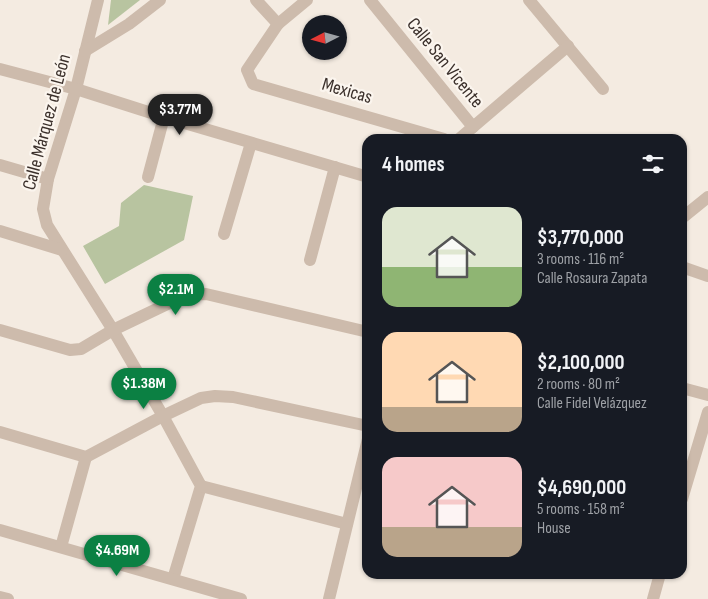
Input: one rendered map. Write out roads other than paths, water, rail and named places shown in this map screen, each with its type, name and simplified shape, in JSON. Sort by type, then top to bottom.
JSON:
[{"type":"street","name":"Calle Márquez de León","points":[[98,0],[76,89],[48,180],[43,209],[47,225],[113,330],[201,486]]},
{"type":"street","points":[[86,51],[129,24],[160,0]]},
{"type":"street","points":[[256,0],[278,24],[307,0]]},
{"type":"street","name":"Calle San Vicente","points":[[370,0],[473,127]]},
{"type":"street","points":[[529,0],[603,88]]},
{"type":"street","name":"Mexicas","points":[[278,24],[247,70],[253,84],[427,134]]},
{"type":"street","points":[[465,134],[568,46]]},
{"type":"street","points":[[0,69],[76,89],[164,118],[362,175]]},
{"type":"street","points":[[148,177],[164,118]]},
{"type":"street","points":[[224,234],[251,143]]},
{"type":"street","points":[[0,165],[48,180]]},
{"type":"street","points":[[310,260],[335,167]]},
{"type":"street","points":[[687,214],[708,197]]},
{"type":"street","points":[[0,231],[62,250]]},
{"type":"street","points":[[687,270],[708,276]]},
{"type":"street","points":[[0,330],[70,350],[81,349],[113,330],[186,295],[206,294],[362,331]]},
{"type":"street","points":[[687,389],[708,395]]},
{"type":"street","points":[[0,432],[86,457],[200,398],[216,396],[233,397],[362,425]]},
{"type":"street","points":[[687,482],[708,412]]},
{"type":"street","points":[[61,547],[86,457]]},
{"type":"street","points":[[329,599],[362,463]]},
{"type":"street","points":[[173,578],[201,486],[347,524]]},
{"type":"street","points":[[0,530],[241,599]]},
{"type":"street","points":[[653,599],[659,579]]},
{"type":"street","points":[[0,597],[8,599]]}]
